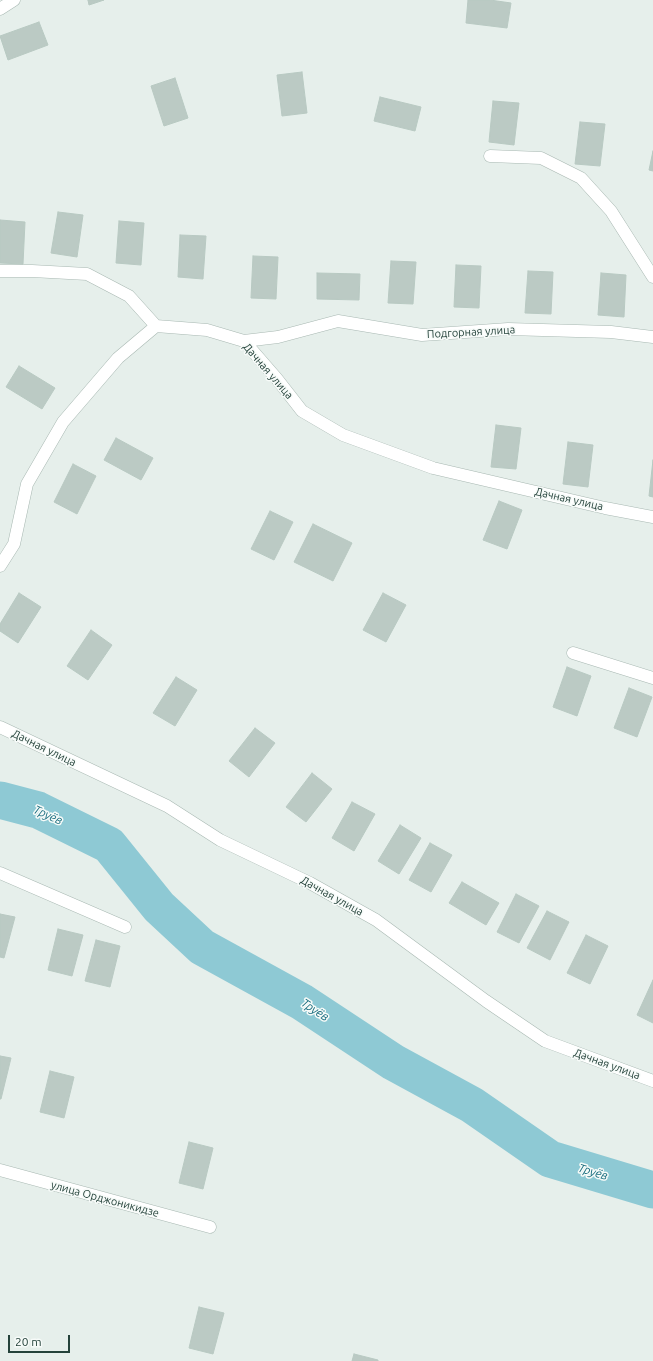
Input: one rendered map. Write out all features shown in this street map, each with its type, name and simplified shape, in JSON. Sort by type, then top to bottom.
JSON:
[{"type":"street","points":[[0,9],[14,0]]},
{"type":"street","points":[[490,156],[542,158],[582,178],[611,210],[653,277]]},
{"type":"street","points":[[0,271],[87,274],[129,296],[156,326],[118,358],[63,422],[27,484],[14,544],[0,566]]},
{"type":"street","name":"Подгорная улица","points":[[244,341],[278,337],[338,321],[422,335],[508,329],[611,332],[653,337]]},
{"type":"street","name":"Дачная улица","points":[[156,326],[207,330],[244,341],[302,411],[343,435],[433,468],[605,508],[653,517]]},
{"type":"street","points":[[573,653],[653,678]]},
{"type":"street","name":"Дачная улица","points":[[0,727],[167,806],[220,840],[310,883],[376,920],[486,1001],[545,1041],[653,1081]]},
{"type":"street","points":[[0,873],[125,927]]},
{"type":"street","name":"улица Орджоникидзе","points":[[0,1170],[210,1227]]},
{"type":"building","points":[[88,0],[104,0],[89,5]]},
{"type":"building","points":[[468,0],[490,0],[511,3],[507,28],[466,23]]},
{"type":"building","points":[[39,22],[48,45],[8,60],[0,36]]},
{"type":"building","points":[[302,72],[307,113],[282,116],[277,75]]},
{"type":"building","points":[[175,78],[188,118],[164,126],[151,86]]},
{"type":"building","points":[[380,97],[421,107],[415,131],[374,121]]},
{"type":"building","points":[[493,101],[519,103],[514,145],[489,142]]},
{"type":"building","points":[[580,122],[605,124],[600,166],[575,164]]},
{"type":"building","points":[[653,151],[653,171],[649,170]]},
{"type":"building","points":[[58,212],[83,215],[77,257],[51,253]]},
{"type":"building","points":[[0,220],[25,222],[23,264],[0,263]]},
{"type":"building","points":[[119,221],[144,223],[141,265],[116,263]]},
{"type":"building","points":[[180,235],[206,236],[203,279],[178,277]]},
{"type":"building","points":[[253,256],[278,257],[276,299],[251,298]]},
{"type":"building","points":[[391,261],[416,262],[413,304],[388,303]]},
{"type":"building","points":[[456,265],[481,266],[479,308],[454,307]]},
{"type":"building","points":[[528,271],[553,272],[551,314],[525,313]]},
{"type":"building","points":[[317,273],[360,274],[359,300],[317,299]]},
{"type":"building","points":[[601,273],[626,275],[624,317],[598,315]]},
{"type":"building","points":[[19,366],[55,388],[42,409],[6,387]]},
{"type":"building","points":[[496,425],[521,428],[516,469],[491,467]]},
{"type":"building","points":[[116,438],[153,458],[141,480],[104,460]]},
{"type":"building","points":[[568,442],[593,445],[588,487],[563,484]]},
{"type":"building","points":[[653,460],[653,497],[649,496]]},
{"type":"building","points":[[73,464],[96,476],[77,514],[54,502]]},
{"type":"building","points":[[499,501],[522,510],[507,549],[483,540]]},
{"type":"building","points":[[270,511],[293,522],[274,560],[251,549]]},
{"type":"building","points":[[313,524],[352,543],[333,581],[294,562]]},
{"type":"building","points":[[19,593],[41,607],[18,643],[0,631],[0,624]]},
{"type":"building","points":[[383,593],[406,605],[386,642],[363,630]]},
{"type":"building","points":[[91,630],[112,645],[88,680],[67,666]]},
{"type":"building","points":[[567,667],[591,676],[577,716],[553,707]]},
{"type":"building","points":[[176,677],[197,690],[175,726],[153,713]]},
{"type":"building","points":[[629,688],[652,697],[637,737],[614,728]]},
{"type":"building","points":[[255,728],[275,743],[249,777],[229,761]]},
{"type":"building","points":[[312,773],[332,789],[306,822],[286,807]]},
{"type":"building","points":[[352,802],[375,814],[354,851],[332,838]]},
{"type":"building","points":[[400,825],[421,838],[399,874],[378,861]]},
{"type":"building","points":[[430,843],[452,855],[431,892],[409,880]]},
{"type":"building","points":[[462,882],[499,903],[486,925],[449,903]]},
{"type":"building","points":[[516,894],[539,906],[519,943],[497,932]]},
{"type":"building","points":[[547,911],[569,922],[550,960],[527,948]]},
{"type":"building","points":[[0,914],[15,917],[4,958],[0,957]]},
{"type":"building","points":[[58,929],[83,935],[72,976],[48,970]]},
{"type":"building","points":[[586,935],[608,946],[590,984],[567,973]]},
{"type":"building","points":[[96,940],[120,946],[110,987],[85,981]]},
{"type":"building","points":[[653,980],[653,1023],[637,1015]]},
{"type":"building","points":[[0,1056],[11,1058],[1,1099],[0,1099]]},
{"type":"building","points":[[50,1071],[74,1077],[64,1118],[40,1112]]},
{"type":"building","points":[[189,1142],[213,1148],[203,1189],[179,1183]]},
{"type":"building","points":[[199,1307],[224,1313],[213,1354],[189,1348]]},
{"type":"building","points":[[354,1354],[378,1360],[378,1361],[352,1361]]},
{"type":"waterway","name":"Труёв","points":[[0,800],[38,810],[109,845],[159,907],[202,947],[302,1002],[393,1062],[472,1105],[550,1159],[653,1190]]}]
